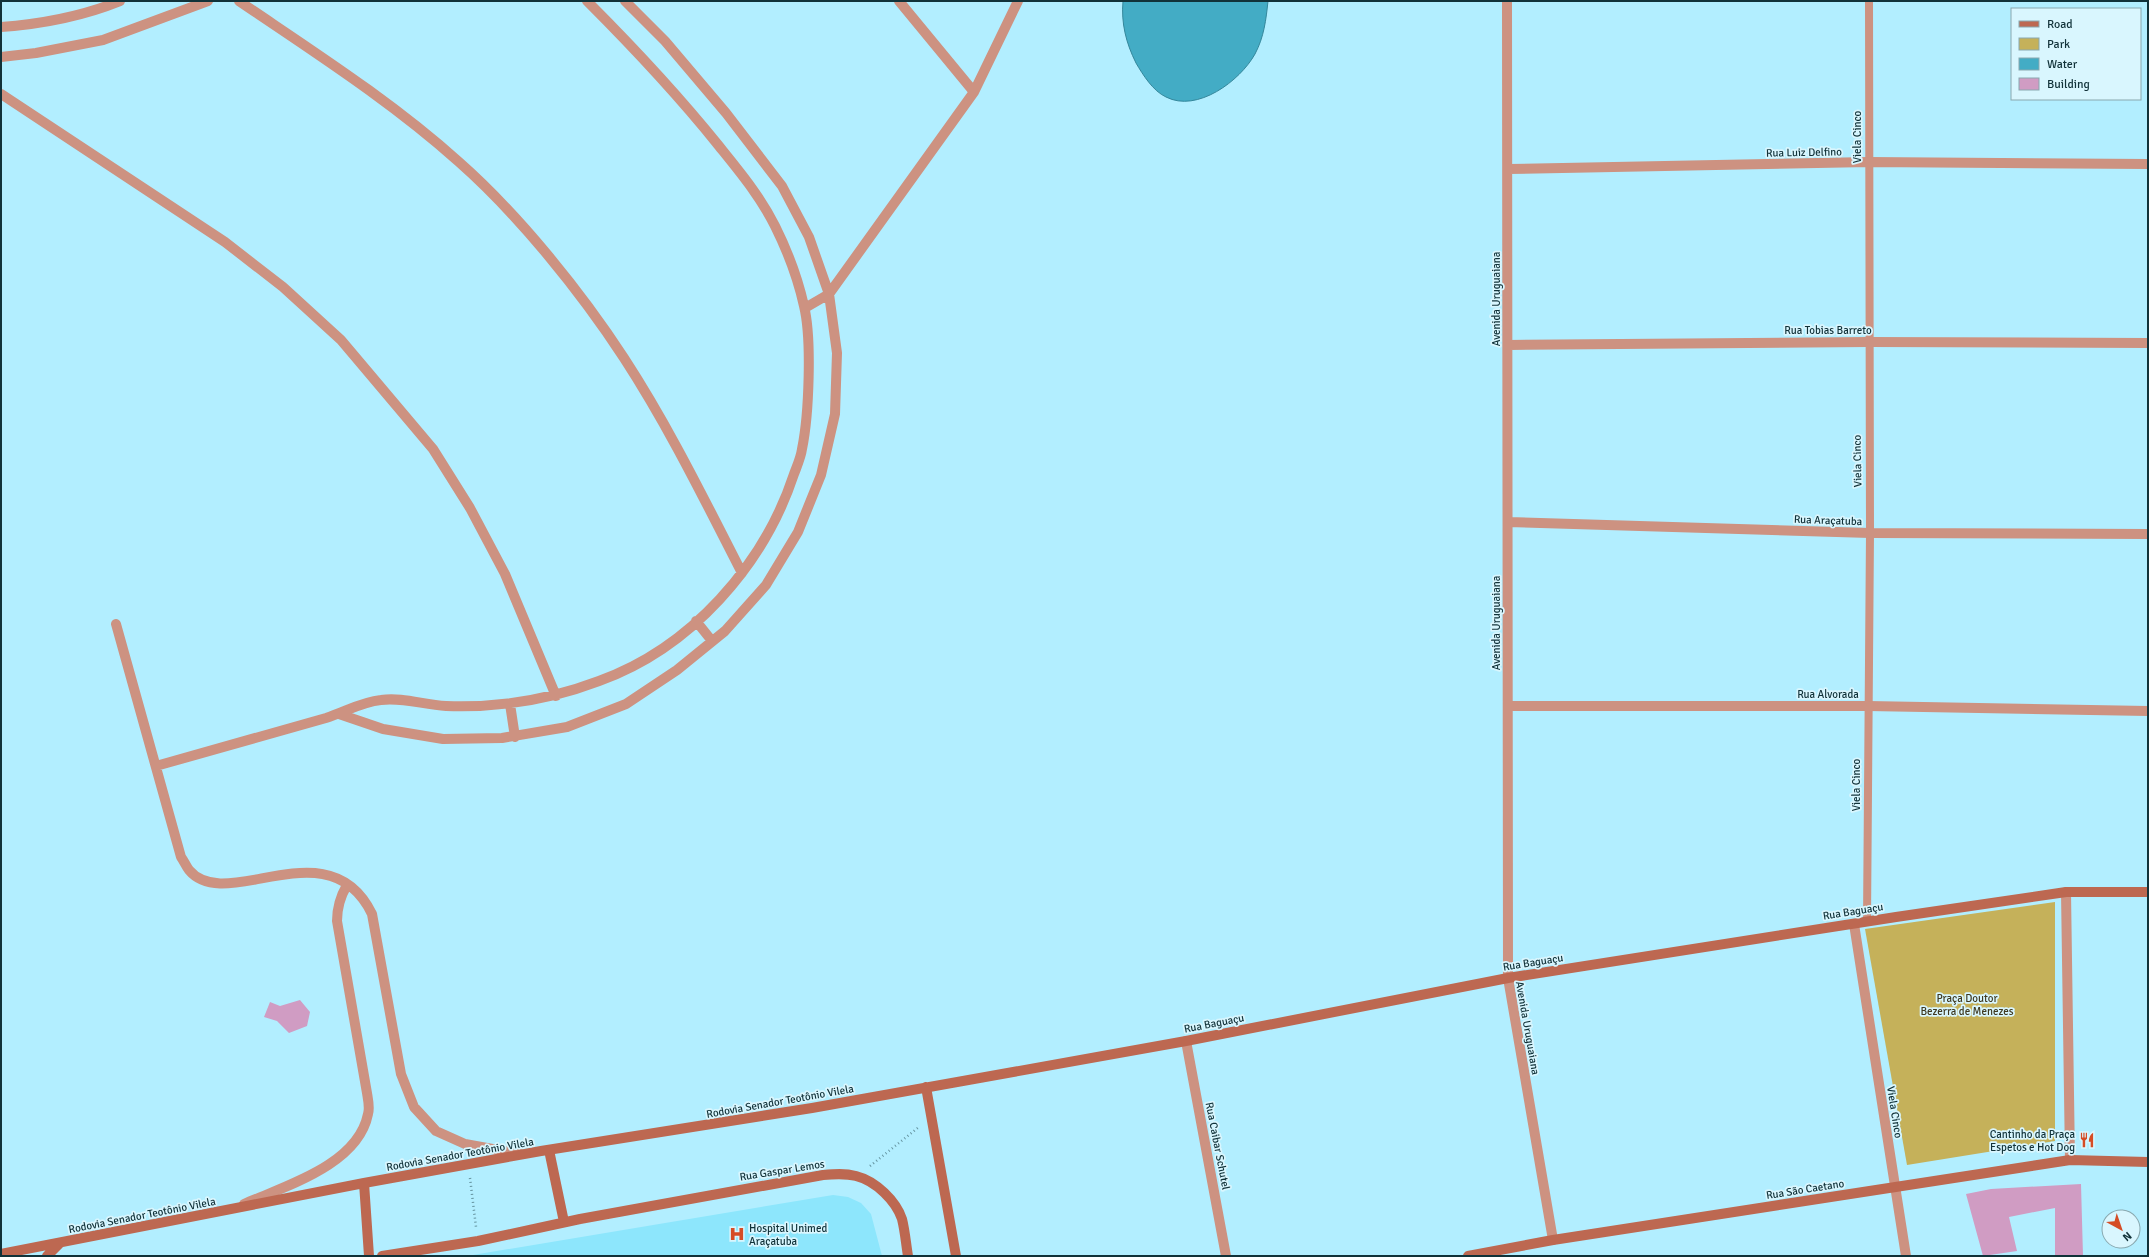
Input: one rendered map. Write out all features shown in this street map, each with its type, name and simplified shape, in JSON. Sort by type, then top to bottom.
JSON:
[{"type":"main road","name":"Rua Baguaçu","points":[[926,1087],[1186,1041],[1508,978],[1867,921],[2066,892],[2148,892]]},
{"type":"main road","name":"Rodovia Senador Teotônio Vilela","points":[[1,1254],[468,1164],[812,1108],[926,1087]]},
{"type":"main road","points":[[926,1087],[930,1118],[956,1256]]},
{"type":"main road","points":[[382,1256],[478,1241],[564,1222],[549,1150]]},
{"type":"main road","name":"Rua São Caetano","points":[[1468,1256],[1553,1240],[2070,1160],[2148,1162]]},
{"type":"main road","name":"Rua Gaspar Lemos","points":[[564,1222],[705,1195],[823,1175],[858,1176],[876,1186],[890,1199],[902,1219],[908,1256]]},
{"type":"main road","points":[[364,1183],[369,1256]]},
{"type":"main road","points":[[47,1256],[59,1244]]},
{"type":"street","points":[[1,27],[25,25],[70,16],[120,1]]},
{"type":"street","points":[[1,57],[36,53],[103,40],[208,1]]},
{"type":"street","points":[[239,1],[391,106],[460,162],[519,222],[573,288],[624,358],[669,434],[742,573]]},
{"type":"street","points":[[156,766],[339,714],[358,705],[384,699],[400,699],[440,705],[481,707],[510,704],[556,696],[603,680],[643,660],[679,636],[713,606],[742,573],[768,535],[784,501],[802,450],[808,356],[805,308],[777,229],[756,192],[699,121],[645,60],[587,1]]},
{"type":"street","points":[[339,714],[383,729],[443,739],[515,737],[567,727],[626,704],[677,670],[725,631],[766,585],[798,532],[821,475],[834,414],[837,353],[828,294],[809,237],[782,186],[726,113],[664,41],[625,1]]},
{"type":"street","points":[[899,1],[974,92]]},
{"type":"street","points":[[805,308],[828,294],[974,92],[1018,1]]},
{"type":"street","name":"Avenida Uruguaiana","points":[[1507,1],[1509,345],[1508,978],[1553,1240]]},
{"type":"street","points":[[1,94],[225,242],[283,287],[341,340],[433,449],[470,508],[505,574],[556,696]]},
{"type":"street","name":"Rua Luiz Delfino","points":[[1508,169],[1869,162],[2148,164]]},
{"type":"street","name":"Rua Tobias Barreto","points":[[1509,345],[1868,342],[2148,343]]},
{"type":"street","name":"Rua Araçatuba","points":[[1508,522],[1870,533],[2148,534]]},
{"type":"street","points":[[696,621],[712,641]]},
{"type":"street","points":[[116,624],[181,857],[189,871],[204,880],[217,883],[317,872],[332,875],[357,891],[366,902],[372,914],[401,1074],[414,1106],[436,1131],[465,1144],[524,1154]]},
{"type":"street","points":[[510,704],[515,737]]},
{"type":"street","name":"Rua Alvorada","points":[[1508,706],[1868,706],[2148,711]]},
{"type":"street","points":[[231,1210],[302,1179],[340,1158],[358,1138],[369,1114],[367,1093],[337,921],[337,909],[340,897],[347,885]]},
{"type":"street","points":[[2066,892],[2070,1160]]},
{"type":"street","name":"Viela Cinco","points":[[1854,924],[1906,1256]]},
{"type":"street","name":"Rua Caibar Schutel","points":[[1186,1041],[1226,1256]]},
{"type":"lane","name":"Viela Cinco","points":[[1867,921],[1870,533],[1868,342],[1869,1]]},
{"type":"path","points":[[858,1176],[930,1118]]},
{"type":"path","points":[[468,1164],[478,1241]]},
{"type":"shaded area","name":"Hospital Unimed Araçatuba","points":[[833,1195],[848,1197],[861,1203],[871,1214],[882,1256],[473,1255]]},
{"type":"green space","name":"Praça Doutor Bezerra de Menezes","points":[[2055,902],[2055,1141],[1907,1165],[1865,929]]},
{"type":"water","points":[[1123,1],[1268,1],[1261,41],[1255,54],[1239,74],[1228,84],[1204,98],[1191,101],[1178,101],[1166,97],[1157,91],[1136,63],[1129,48],[1125,33]]},
{"type":"building","points":[[300,1000],[310,1012],[307,1026],[289,1033],[277,1021],[264,1017],[270,1002],[280,1006]]},
{"type":"building","points":[[2081,1184],[2083,1256],[2055,1256],[2055,1208],[2009,1217],[2017,1251],[1983,1256],[1966,1194],[1991,1189]]},
{"type":"place","name":"Cantinho da Praça Espetos e Hot Dog","points":[[2087,1140]]},
{"type":"place","name":"Hospital Unimed Araçatuba","points":[[737,1234]]}]
